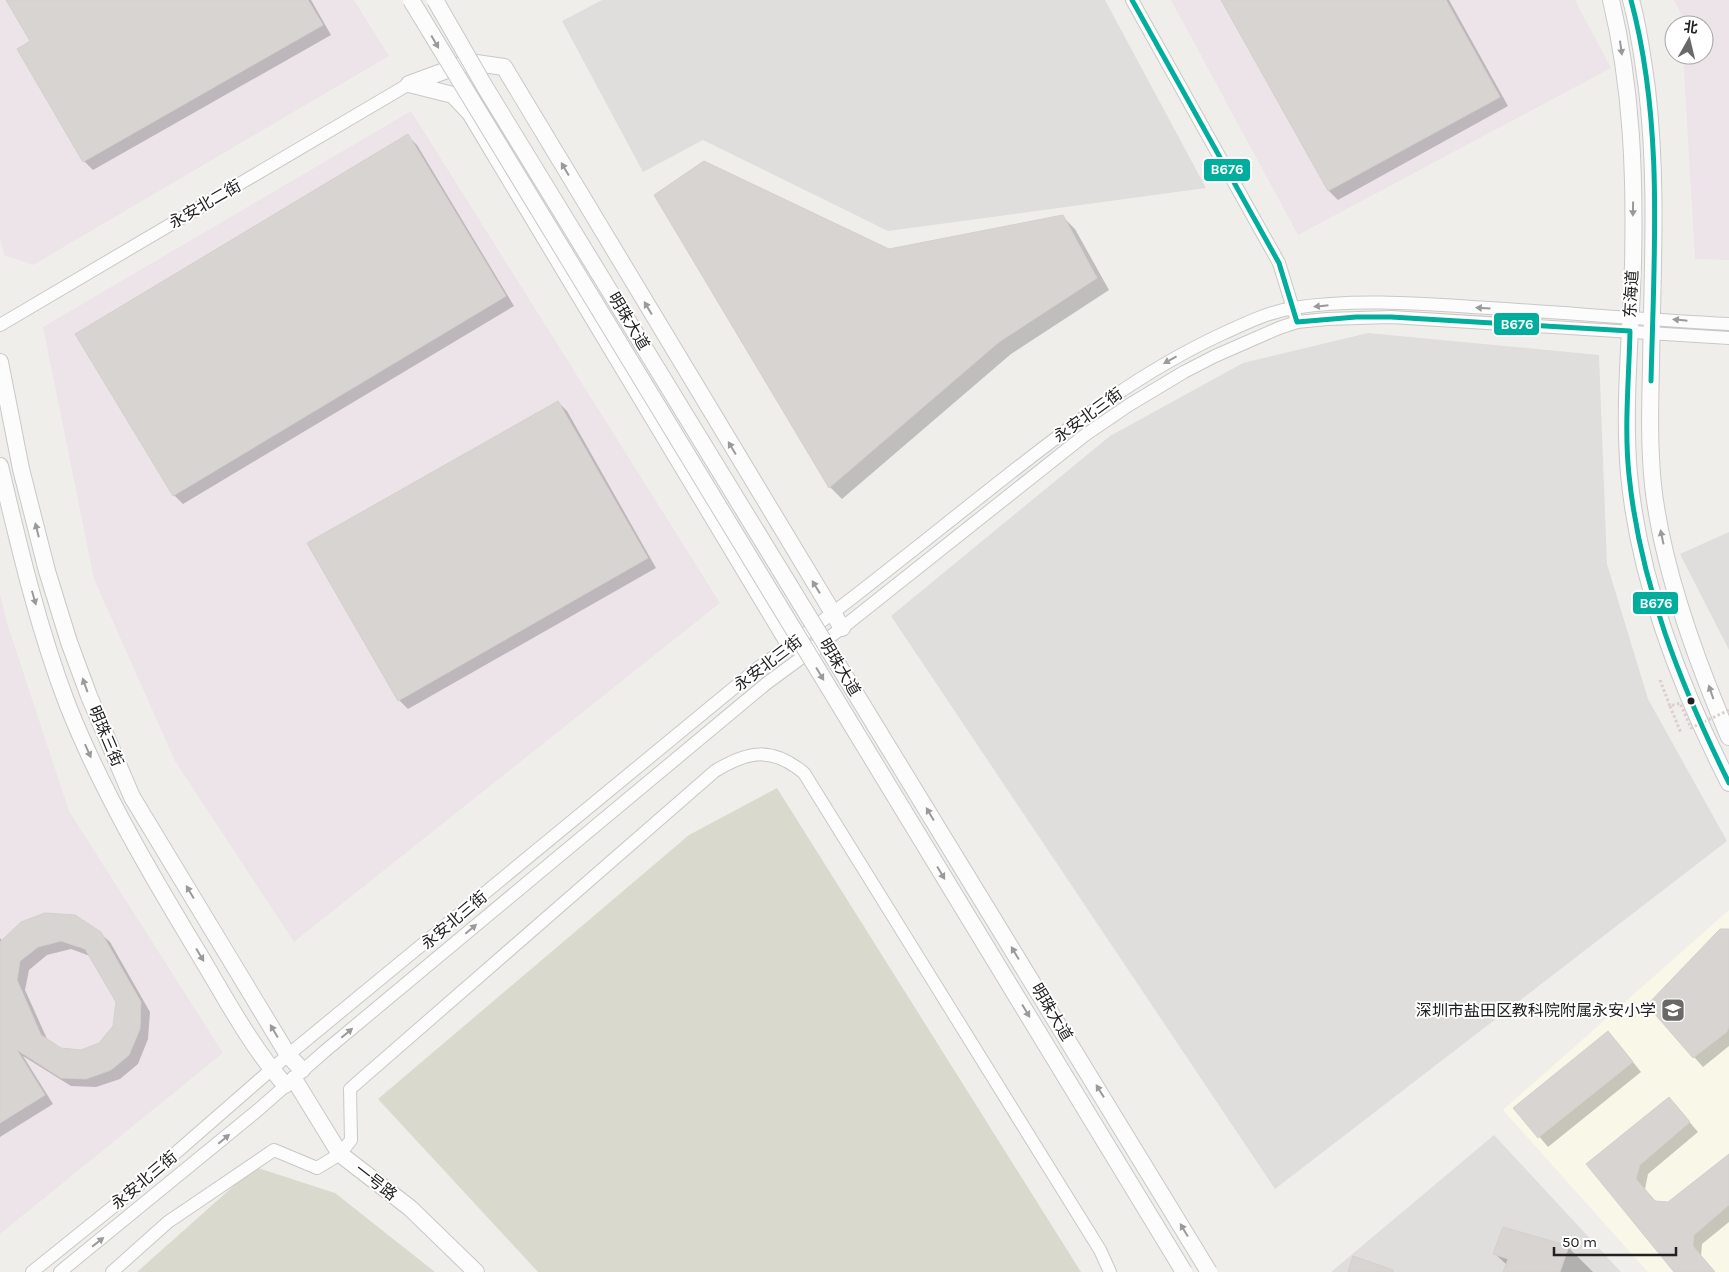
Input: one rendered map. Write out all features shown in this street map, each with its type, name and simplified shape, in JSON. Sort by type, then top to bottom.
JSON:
[{"type":"street","name":"明珠大道","points":[[411,0],[1184,1272]]},
{"type":"street","name":"明珠大道","points":[[435,0],[485,87],[1209,1272]]},
{"type":"street","points":[[1132,0],[1279,263],[1294,308],[1296,322]]},
{"type":"street","name":"东海道","points":[[1611,0],[1620,38],[1631,132],[1634,188],[1630,324],[1629,476],[1649,583],[1667,643],[1708,740],[1729,783]]},
{"type":"street","name":"东海道","points":[[1631,0],[1644,66],[1654,189],[1651,325],[1651,446],[1653,485],[1672,581],[1715,704],[1729,737]]},
{"type":"street","name":"明珠大道","points":[[409,84],[469,62],[504,67],[842,628]]},
{"type":"street","name":"明珠大道","points":[[409,84],[453,95],[470,113],[790,646],[814,649]]},
{"type":"street","name":"永安北二街","points":[[0,325],[409,84]]},
{"type":"street","name":"永安北三街","points":[[32,1272],[124,1198],[272,1071],[288,1055],[758,668],[833,614],[1077,422],[1140,377],[1176,357],[1245,324],[1294,308],[1389,303],[1630,324]]},
{"type":"street","name":"永安北三街","points":[[60,1272],[258,1110],[767,682],[842,628],[1085,435],[1129,405],[1215,356],[1296,322],[1356,316],[1651,325],[1729,324]]},
{"type":"street","name":"永安北三街","points":[[1651,325],[1729,338]]},
{"type":"street","name":"明珠三街","points":[[0,362],[21,469],[47,571],[69,642],[89,696],[132,797],[288,1055],[294,1078]]},
{"type":"street","name":"明珠三街","points":[[0,466],[22,556],[41,622],[68,705],[90,756],[155,880],[260,1054],[272,1071],[294,1078]]},
{"type":"street","points":[[112,1272],[168,1222],[274,1150],[317,1168],[340,1154],[351,1140],[350,1089],[715,771],[732,760],[752,755],[770,755],[788,759],[804,773],[1100,1250],[1110,1272]]},
{"type":"street","name":"一号路","points":[[294,1078],[340,1154],[410,1208],[476,1272]]},
{"type":"path","points":[[1660,680],[1681,733]]},
{"type":"path","points":[[1670,706],[1680,703],[1691,728],[1729,710]]},
{"type":"shaded area","points":[[0,0],[354,0],[389,56],[33,265],[4,255],[0,238]]},
{"type":"shaded area","points":[[602,0],[1105,0],[1206,188],[888,231],[703,140],[643,172],[562,21]]},
{"type":"shaded area","points":[[1171,0],[1575,0],[1611,68],[1298,235]]},
{"type":"shaded area","points":[[1674,0],[1729,0],[1729,260],[1695,259],[1684,65],[1714,65],[1714,15],[1681,14]]},
{"type":"shaded area","points":[[411,111],[720,603],[294,942],[175,761],[94,579],[43,327]]},
{"type":"shaded area","points":[[1368,333],[1599,355],[1607,564],[1648,699],[1727,841],[1275,1189],[891,616],[1110,436],[1243,363]]},
{"type":"shaded area","points":[[1729,532],[1729,650],[1680,554]]},
{"type":"shaded area","points":[[0,594],[7,623],[69,811],[223,1053],[0,1234]]},
{"type":"shaded area","points":[[777,788],[1081,1272],[538,1272],[378,1099],[689,835]]},
{"type":"shaded area","name":"深圳市盐田区教科院附属永安小学","points":[[1729,910],[1729,1272],[1648,1272],[1503,1110]]},
{"type":"shaded area","points":[[1494,1135],[1621,1272],[1331,1272]]},
{"type":"shaded area","points":[[255,1167],[335,1193],[435,1272],[137,1272]]},
{"type":"building","points":[[6,0],[308,0],[323,25],[83,162],[17,49],[30,41]]},
{"type":"building","points":[[1221,0],[1446,0],[1500,97],[1328,191]]},
{"type":"building","points":[[408,134],[506,296],[173,496],[75,334]]},
{"type":"building","points":[[704,161],[889,249],[1063,215],[1097,278],[999,342],[829,488],[654,195]]},
{"type":"building","points":[[558,401],[648,558],[398,701],[307,543]]},
{"type":"building","points":[[45,913],[75,915],[101,932],[141,1002],[140,1029],[129,1055],[111,1070],[86,1079],[61,1078],[17,1050],[45,1095],[0,1123],[0,942],[21,922]],"holes":[[[61,941],[85,949],[116,1002],[113,1026],[99,1043],[81,1050],[61,1048],[41,1035],[17,980],[20,961],[38,947]]]},
{"type":"building","points":[[1720,929],[1729,929],[1729,1026],[1727,1032],[1693,1058],[1647,1005]]},
{"type":"building","points":[[1608,1031],[1633,1062],[1538,1138],[1513,1108]]},
{"type":"building","points":[[1669,1097],[1690,1122],[1640,1165],[1636,1179],[1655,1201],[1668,1202],[1729,1154],[1729,1205],[1694,1235],[1693,1246],[1715,1272],[1674,1272],[1586,1164]]},
{"type":"building","points":[[1503,1227],[1569,1246],[1560,1272],[1503,1272],[1508,1259],[1493,1254]]},
{"type":"building","points":[[1353,1256],[1393,1270],[1393,1272],[1348,1272]]},
{"type":"transit line","name":"B676","points":[[1132,0],[1279,263],[1297,322],[1356,317],[1391,317],[1630,331],[1627,421],[1629,475],[1634,516],[1653,595],[1665,634],[1679,672],[1729,783]]},
{"type":"transit line","name":"B676","points":[[1631,0],[1641,47],[1653,141],[1655,238],[1651,381]]},
{"type":"place","name":"深圳市盐田区教科院附属永安小学","points":[[1673,1010]]}]
